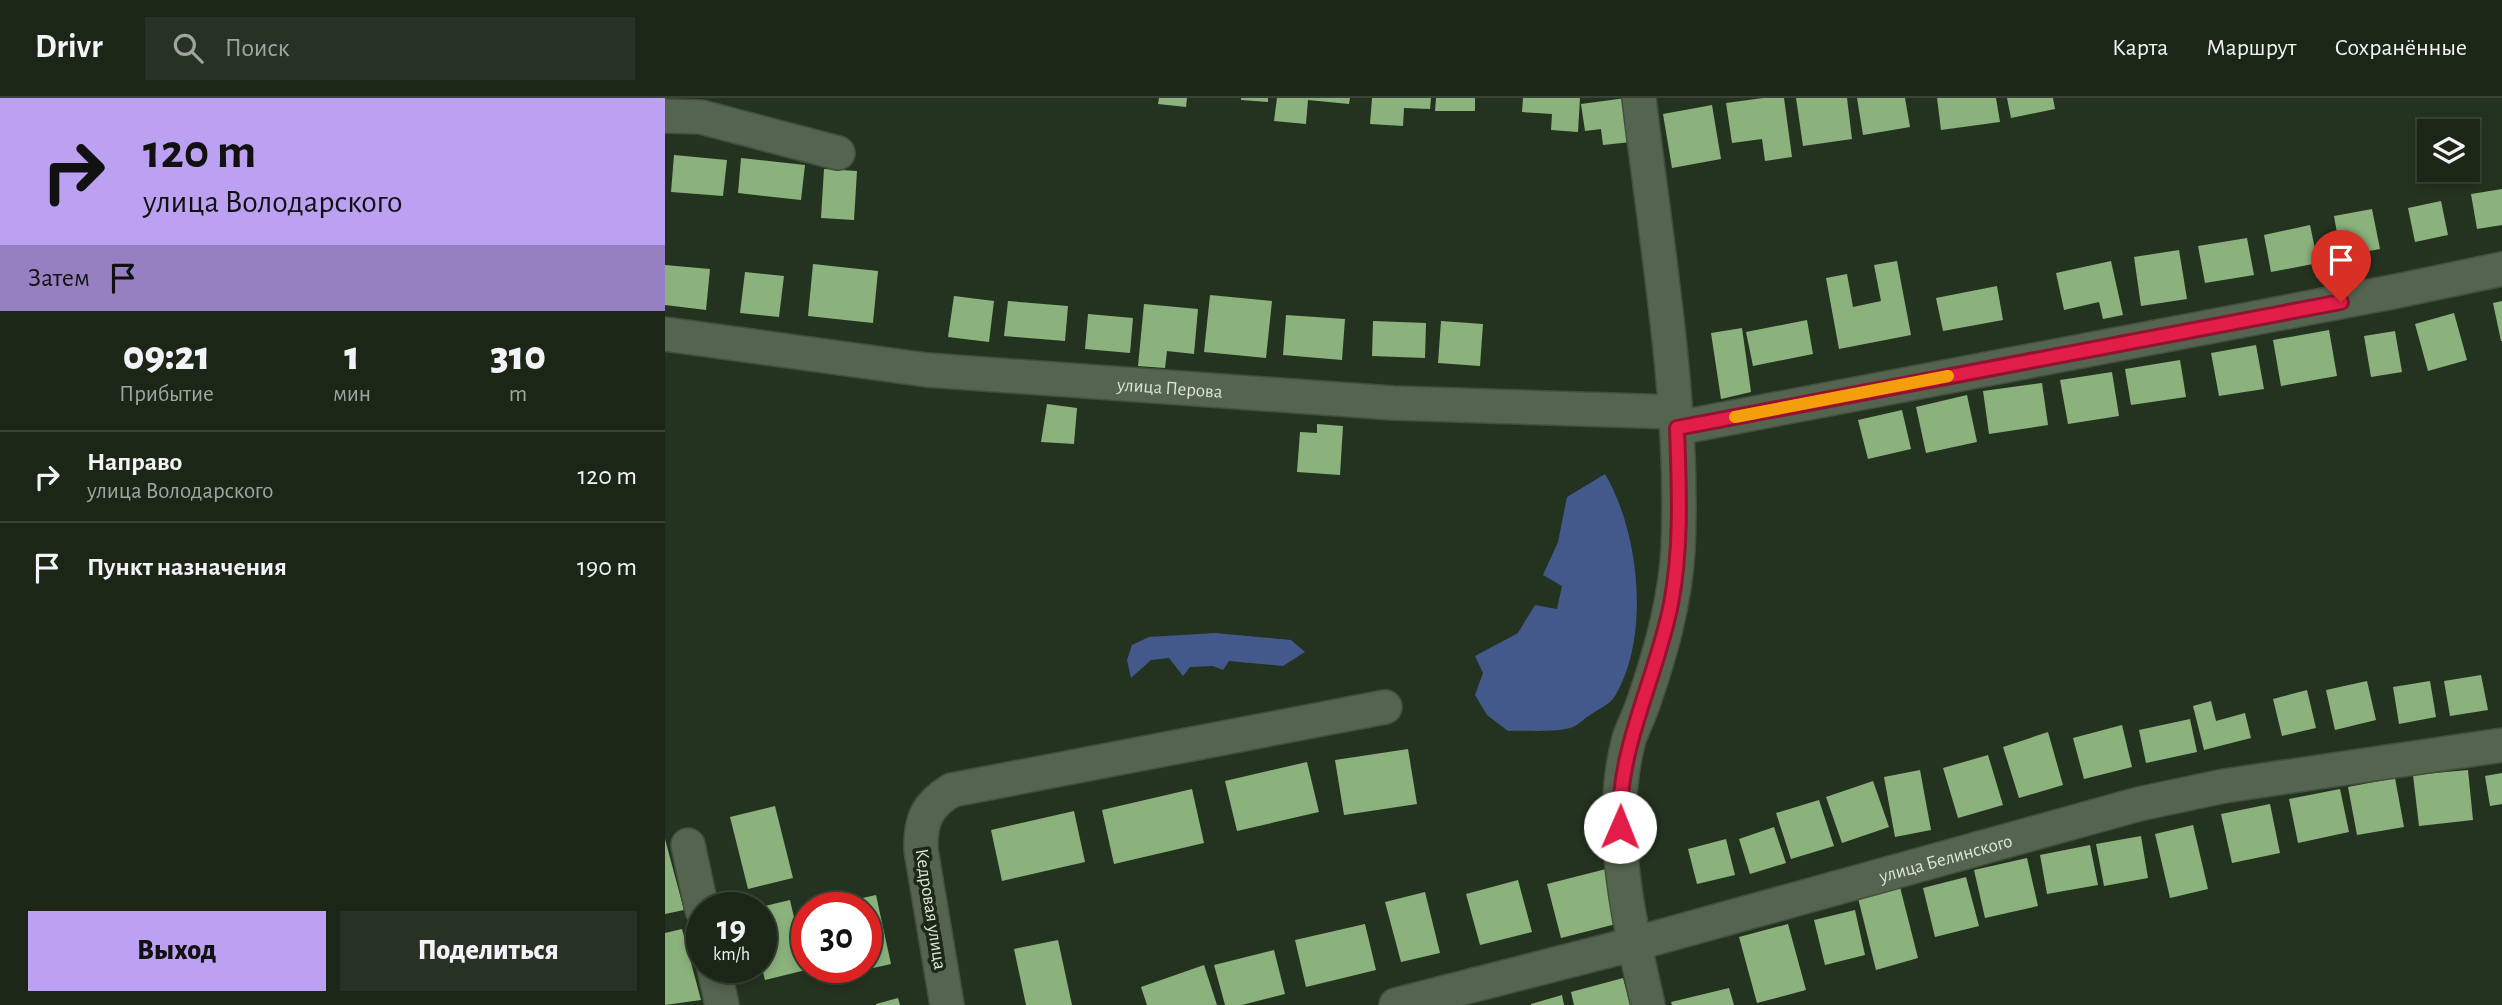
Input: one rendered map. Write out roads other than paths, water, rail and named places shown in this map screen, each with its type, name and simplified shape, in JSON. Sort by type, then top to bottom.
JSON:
[{"type":"street","points":[[1639,98],[1676,420],[1678,553],[1671,603],[1660,649],[1630,737],[1622,773],[1621,843],[1634,944],[1648,1005]]},
{"type":"street","points":[[665,116],[701,108],[838,153]]},
{"type":"street","name":"улица Перова","points":[[665,334],[927,370],[1676,420],[2392,292],[2502,269]]},
{"type":"street","name":"Кедровая улица","points":[[947,1005],[921,850],[920,829],[925,814],[936,799],[952,790],[1385,707]]},
{"type":"street","name":"улица Белинского","points":[[1397,1005],[1634,944],[2139,804],[2224,786],[2502,745]]},
{"type":"street","points":[[688,845],[698,892]]},
{"type":"street","points":[[717,983],[722,1005]]},
{"type":"water","points":[[1605,474],[1617,497],[1633,553],[1637,614],[1626,672],[1613,699],[1575,726],[1550,731],[1508,731],[1487,715],[1475,695],[1483,673],[1475,656],[1518,633],[1535,605],[1557,609],[1562,586],[1543,575],[1558,542],[1567,497]]},
{"type":"water","points":[[1215,633],[1291,640],[1305,652],[1283,666],[1229,661],[1223,670],[1213,666],[1190,667],[1183,676],[1169,658],[1151,660],[1131,678],[1127,660],[1132,645],[1149,637]]}]
